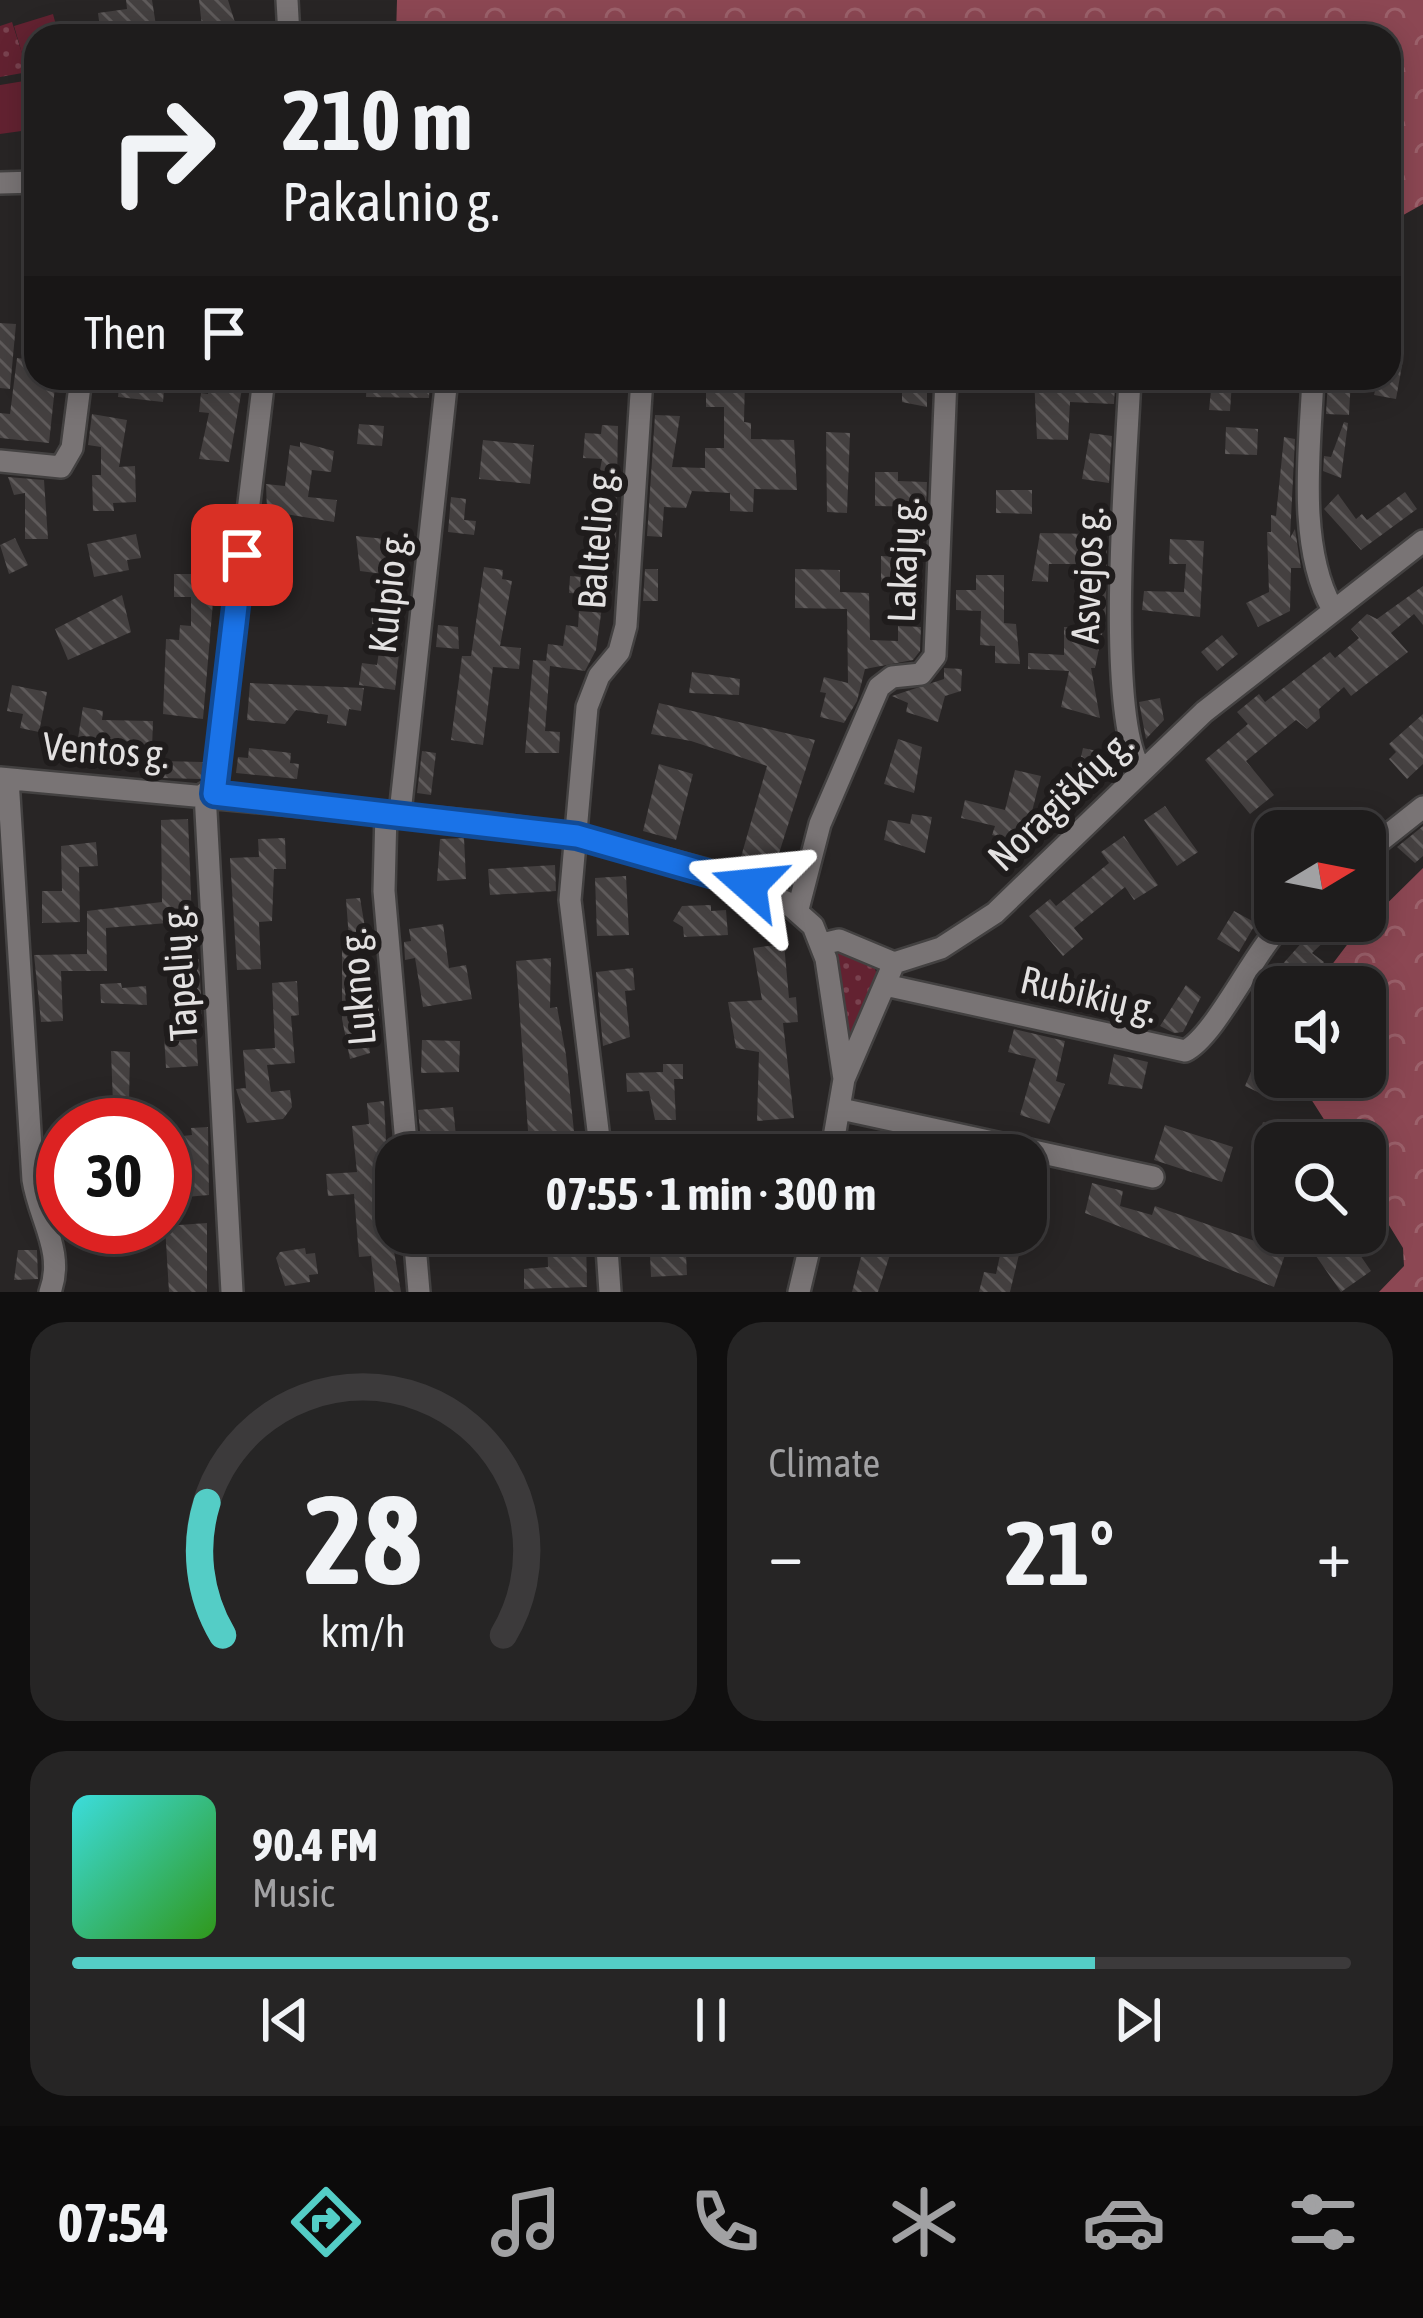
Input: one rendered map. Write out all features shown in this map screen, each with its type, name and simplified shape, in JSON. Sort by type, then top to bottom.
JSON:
[{"type":"street","points":[[0,460],[61,467],[72,448],[79,390]]},
{"type":"street","name":"Tapelių g.","points":[[232,1292],[210,793],[262,390]]},
{"type":"street","name":"Kulpio g.","points":[[393,813],[446,390]]},
{"type":"street","name":"Baltelio g.","points":[[598,1134],[570,900],[587,707],[598,676],[619,652],[626,626],[641,390]]},
{"type":"street","name":"Lakajų g.","points":[[798,909],[820,824],[879,687],[892,677],[921,674],[934,656],[945,390]]},
{"type":"street","name":"Asvejos g.","points":[[1130,390],[1119,664],[1133,752],[1142,771]]},
{"type":"street","points":[[1311,390],[1307,478],[1319,578],[1332,608]]},
{"type":"street","name":"Noragiškių g.","points":[[890,974],[982,923],[1142,771],[1332,608],[1423,541]]},
{"type":"street","points":[[4,779],[33,1180],[54,1247],[50,1292]]},
{"type":"street","name":"Ventos g.","points":[[4,779],[210,793],[577,836],[710,871],[798,909]]},
{"type":"street","points":[[1386,836],[1423,807]]},
{"type":"street","name":"Lukno g.","points":[[393,813],[384,891],[405,1134]]},
{"type":"street","points":[[798,909],[822,944],[844,1079],[835,1134]]},
{"type":"street","points":[[822,944],[839,940],[890,974],[844,1079]]},
{"type":"street","name":"Rubikių g.","points":[[890,974],[1185,1051],[1202,1037],[1263,942]]},
{"type":"street","points":[[841,1109],[1153,1177]]},
{"type":"street","points":[[416,1254],[419,1292]]},
{"type":"street","points":[[607,1254],[610,1292]]},
{"type":"street","points":[[799,1292],[807,1254]]},
{"type":"shaded area","points":[[53,14],[56,24],[24,24],[24,61],[14,26]]},
{"type":"shaded area","points":[[12,22],[24,73],[0,77],[0,26]]},
{"type":"shaded area","points":[[24,81],[24,131],[0,134],[0,85]]},
{"type":"shaded area","points":[[841,951],[872,962],[877,974],[847,1044],[831,959]]},
{"type":"green space","points":[[397,0],[1423,0],[1423,204],[1401,216],[1401,24],[396,24]]},
{"type":"green space","points":[[1423,868],[1423,1292],[1379,1292],[1404,1266],[1403,1248],[1386,1220],[1386,1122],[1326,1122],[1310,1098],[1386,1098],[1386,966],[1331,966],[1349,942],[1386,942],[1386,904]]},
{"type":"building","points":[[126,0],[152,0],[156,24],[99,24],[98,13],[127,9]]},
{"type":"building","points":[[199,0],[228,0],[236,24],[202,24]]},
{"type":"building","points":[[0,323],[16,324],[10,389],[0,388]]},
{"type":"building","points":[[17,358],[24,359],[24,390],[55,390],[49,443],[0,438],[0,413],[10,414]]},
{"type":"building","points":[[119,390],[164,390],[163,402],[118,397]]},
{"type":"building","points":[[209,390],[242,390],[229,462],[199,459],[209,413],[199,412],[201,393]]},
{"type":"building","points":[[366,390],[429,390],[429,398],[366,397]]},
{"type":"building","points":[[706,390],[745,390],[744,422],[751,423],[751,439],[794,440],[797,490],[754,489],[753,512],[730,511],[730,493],[692,491],[686,508],[664,507],[662,537],[647,536],[655,415],[680,416],[672,467],[705,468],[705,448],[724,448],[724,407],[706,407]]},
{"type":"building","points":[[902,390],[927,390],[927,407],[902,402]]},
{"type":"building","points":[[1035,390],[1115,390],[1114,404],[1070,402],[1068,440],[1037,439]]},
{"type":"building","points":[[1211,390],[1231,390],[1230,411],[1209,410]]},
{"type":"building","points":[[1327,390],[1350,390],[1349,415],[1326,414]]},
{"type":"building","points":[[1375,390],[1398,390],[1396,399],[1374,395]]},
{"type":"building","points":[[92,414],[127,420],[119,467],[135,466],[136,502],[113,503],[114,511],[93,511],[92,475],[101,475],[101,447],[88,445]]},
{"type":"building","points":[[1344,422],[1348,423],[1341,478],[1323,471],[1324,456],[1331,457]]},
{"type":"building","points":[[359,424],[384,426],[382,446],[357,444]]},
{"type":"building","points":[[602,425],[618,426],[616,544],[596,542],[600,509],[593,508],[602,459],[583,458],[585,433],[601,434]]},
{"type":"building","points":[[1226,427],[1258,429],[1257,455],[1225,454]]},
{"type":"building","points":[[826,432],[850,433],[847,513],[827,512]]},
{"type":"building","points":[[1090,433],[1112,436],[1109,483],[1082,479]]},
{"type":"building","points":[[1284,437],[1295,439],[1290,538],[1295,529],[1301,568],[1291,568],[1290,611],[1258,627],[1246,603],[1269,592],[1267,532],[1271,532],[1271,515],[1276,516]]},
{"type":"building","points":[[483,440],[534,445],[530,484],[479,479]]},
{"type":"building","points":[[300,442],[334,451],[331,472],[312,470],[308,497],[337,500],[334,522],[267,511],[266,484],[285,486],[290,445],[300,447]]},
{"type":"building","points":[[875,472],[898,472],[898,481],[927,482],[926,507],[875,506]]},
{"type":"building","points":[[8,477],[44,480],[48,539],[25,539],[25,493],[14,495]]},
{"type":"building","points":[[996,490],[1032,490],[1032,514],[996,513]]},
{"type":"building","points":[[1405,492],[1417,509],[1361,550],[1324,509],[1338,494],[1356,519],[1362,514],[1367,520]]},
{"type":"building","points":[[451,497],[466,499],[464,520],[476,521],[474,535],[448,532]]},
{"type":"building","points":[[193,529],[217,530],[217,547],[228,553],[226,567],[216,567],[203,719],[163,714],[166,639],[179,640],[180,625],[191,626],[191,597],[174,597],[174,574],[191,574]]},
{"type":"building","points":[[1040,533],[1093,534],[1093,542],[1107,548],[1106,615],[1095,668],[1091,668],[1100,718],[1061,707],[1069,671],[1028,669],[1028,653],[1064,655],[1064,627],[1080,627],[1081,564],[1049,564],[1048,582],[1032,581]]},
{"type":"building","points":[[136,534],[141,558],[127,560],[129,570],[94,577],[87,544]]},
{"type":"building","points":[[356,536],[405,541],[394,596],[399,596],[397,626],[372,624],[373,604],[381,604],[383,574],[360,571]]},
{"type":"building","points":[[15,538],[28,565],[9,574],[0,545]]},
{"type":"building","points":[[1170,539],[1204,541],[1200,617],[1142,610],[1144,591],[1184,592],[1186,564],[1169,564]]},
{"type":"building","points":[[881,556],[904,557],[904,584],[881,584]]},
{"type":"building","points":[[484,567],[503,570],[502,579],[512,581],[500,646],[521,648],[519,669],[493,667],[483,745],[451,740],[462,656],[471,656]]},
{"type":"building","points":[[583,569],[607,571],[596,650],[585,671],[550,666],[545,731],[560,732],[559,753],[525,753],[533,660],[546,661],[548,644],[563,646],[566,625],[578,627],[580,594],[569,593],[570,576],[582,577]]},
{"type":"building","points":[[645,569],[658,569],[658,601],[643,601]]},
{"type":"building","points":[[795,569],[840,570],[840,592],[869,593],[870,640],[898,641],[898,626],[921,627],[920,651],[913,660],[865,669],[857,701],[844,723],[820,717],[826,693],[820,692],[824,677],[848,683],[847,609],[795,608]]},
{"type":"building","points":[[976,575],[1004,575],[1004,623],[1016,624],[1020,664],[995,663],[995,646],[980,645],[981,611],[956,610],[956,590],[976,590]]},
{"type":"building","points":[[1423,586],[1423,625],[1414,614],[1391,633],[1408,652],[1351,696],[1344,687],[1319,709],[1320,718],[1307,729],[1296,720],[1246,761],[1274,795],[1250,814],[1205,760],[1248,724],[1237,712],[1259,694],[1265,702],[1330,652],[1335,658],[1359,638],[1351,629],[1367,614],[1377,619]]},
{"type":"building","points":[[122,595],[131,632],[68,660],[55,629]]},
{"type":"building","points":[[438,625],[458,627],[459,649],[436,647]]},
{"type":"building","points":[[1222,635],[1238,654],[1217,671],[1201,652]]},
{"type":"building","points":[[379,651],[399,654],[395,690],[359,685],[362,663],[377,665]]},
{"type":"building","points":[[944,668],[962,669],[961,691],[945,696],[938,722],[906,712],[908,703],[892,696],[944,679]]},
{"type":"building","points":[[692,672],[740,679],[739,695],[689,693]]},
{"type":"building","points":[[250,683],[364,688],[361,711],[349,709],[346,726],[327,723],[328,715],[296,710],[285,724],[247,720]]},
{"type":"building","points":[[12,685],[47,692],[39,732],[20,728],[23,714],[7,711]]},
{"type":"building","points":[[1160,698],[1164,720],[1146,739],[1139,702]]},
{"type":"building","points":[[659,703],[815,740],[775,866],[741,857],[767,766],[691,741],[651,734]]},
{"type":"building","points":[[83,707],[103,711],[102,720],[153,721],[152,749],[118,748],[78,738]]},
{"type":"building","points":[[1423,714],[1423,764],[1407,779],[1389,759],[1396,752],[1389,744]]},
{"type":"building","points":[[898,739],[922,747],[914,793],[884,784]]},
{"type":"building","points":[[249,748],[291,753],[290,763],[299,764],[297,779],[236,773],[238,757],[248,758]]},
{"type":"building","points":[[1083,748],[1120,756],[1119,773],[1079,766]]},
{"type":"building","points":[[422,751],[436,753],[431,795],[417,793]]},
{"type":"building","points":[[162,761],[203,762],[201,779],[162,778]]},
{"type":"building","points":[[659,764],[693,774],[676,840],[643,831]]},
{"type":"building","points":[[1015,770],[1041,776],[1024,843],[992,835],[995,826],[961,818],[965,800],[1005,810]]},
{"type":"building","points":[[1165,806],[1198,852],[1177,866],[1144,820]]},
{"type":"building","points":[[912,814],[932,817],[925,853],[884,840],[888,820],[910,824]]},
{"type":"building","points":[[188,819],[192,921],[106,928],[107,971],[61,971],[63,1021],[41,1022],[34,955],[87,954],[87,911],[162,902],[161,820]]},
{"type":"building","points":[[1423,826],[1423,856],[1415,863],[1397,847]]},
{"type":"building","points":[[1124,836],[1158,885],[1134,900],[1125,887],[1074,928],[1083,939],[1063,956],[1029,916],[1050,899],[1056,906],[1109,863],[1101,852]]},
{"type":"building","points":[[285,838],[286,869],[274,869],[272,921],[259,922],[261,969],[237,970],[230,858],[259,857],[258,839]]},
{"type":"building","points":[[464,838],[466,879],[437,881],[440,839]]},
{"type":"building","points":[[96,842],[98,866],[79,867],[80,922],[42,923],[42,891],[62,891],[61,846]]},
{"type":"building","points":[[555,865],[556,891],[490,895],[488,869]]},
{"type":"building","points":[[626,876],[629,935],[597,936],[595,878]]},
{"type":"building","points":[[360,898],[380,1016],[365,1017],[370,1053],[350,1059],[342,1019],[342,940],[349,939],[346,899]]},
{"type":"building","points":[[711,905],[711,911],[726,910],[728,935],[684,937],[683,927],[673,921],[682,906]]},
{"type":"building","points":[[1234,911],[1254,922],[1239,952],[1217,939]]},
{"type":"building","points":[[443,924],[449,968],[466,965],[472,999],[423,1007],[415,958],[405,960],[404,942],[411,941],[409,929]]},
{"type":"building","points":[[1302,942],[1324,942],[1312,953],[1324,962],[1321,966],[1281,966]]},
{"type":"building","points":[[784,944],[789,998],[796,997],[798,1022],[783,1023],[794,1118],[757,1121],[759,1052],[736,1048],[728,1002],[762,1000],[753,948]]},
{"type":"building","points":[[551,958],[550,1008],[557,1007],[574,1134],[528,1134],[516,961]]},
{"type":"building","points":[[199,959],[202,1014],[193,1016],[185,961]]},
{"type":"building","points":[[633,968],[635,990],[625,991],[630,1037],[603,1046],[596,972]]},
{"type":"building","points":[[297,981],[299,1015],[291,1016],[295,1063],[267,1065],[271,1092],[290,1090],[292,1107],[283,1119],[247,1123],[236,1089],[246,1088],[243,1050],[275,1048],[272,983]]},
{"type":"building","points":[[121,983],[122,988],[146,986],[147,1005],[101,1003],[100,984]]},
{"type":"building","points":[[1186,985],[1201,997],[1183,1032],[1174,1033],[1160,1026]]},
{"type":"building","points":[[1014,1029],[1065,1041],[1056,1081],[1065,1084],[1049,1124],[1020,1115],[1036,1059],[1008,1052]]},
{"type":"building","points":[[196,1035],[198,1066],[166,1068],[164,1036]]},
{"type":"building","points":[[422,1040],[460,1041],[459,1072],[421,1073]]},
{"type":"building","points":[[111,1051],[130,1052],[129,1098],[113,1098]]},
{"type":"building","points":[[1114,1054],[1148,1062],[1142,1089],[1108,1084]]},
{"type":"building","points":[[663,1064],[683,1064],[683,1079],[674,1079],[676,1120],[655,1120],[649,1091],[627,1092],[626,1073],[663,1072]]},
{"type":"building","points":[[1253,1067],[1254,1067],[1254,1090],[1245,1086]]},
{"type":"building","points":[[384,1101],[386,1134],[375,1134],[375,1254],[394,1254],[401,1292],[375,1292],[371,1256],[359,1257],[354,1194],[328,1196],[326,1174],[357,1172],[352,1126],[369,1124],[367,1103]]},
{"type":"building","points":[[453,1107],[456,1134],[420,1134],[418,1110]]},
{"type":"building","points":[[1165,1125],[1233,1147],[1222,1182],[1154,1160]]},
{"type":"building","points":[[208,1127],[209,1195],[192,1196],[192,1128]]},
{"type":"building","points":[[1092,1183],[1123,1191],[1120,1206],[1152,1215],[1155,1206],[1254,1241],[1254,1254],[1285,1254],[1274,1287],[1085,1213]]},
{"type":"building","points":[[207,1223],[207,1292],[169,1292],[167,1254],[192,1254],[192,1224]]},
{"type":"building","points":[[305,1248],[306,1254],[315,1253],[318,1274],[309,1275],[310,1282],[285,1286],[276,1258],[280,1252]]},
{"type":"building","points":[[18,1250],[36,1250],[38,1279],[14,1280]]},
{"type":"building","points":[[548,1254],[586,1254],[587,1287],[524,1289],[524,1269],[548,1267]]},
{"type":"building","points":[[650,1254],[686,1254],[687,1275],[651,1277]]},
{"type":"building","points":[[862,1254],[890,1254],[878,1292],[852,1292]]},
{"type":"building","points":[[1019,1254],[1010,1292],[979,1292],[984,1272],[996,1274],[1000,1255]]},
{"type":"building","points":[[1315,1254],[1359,1254],[1371,1271],[1341,1292]]},
{"type":"route","points":[[242,555],[214,794],[577,836],[749,885]]}]
